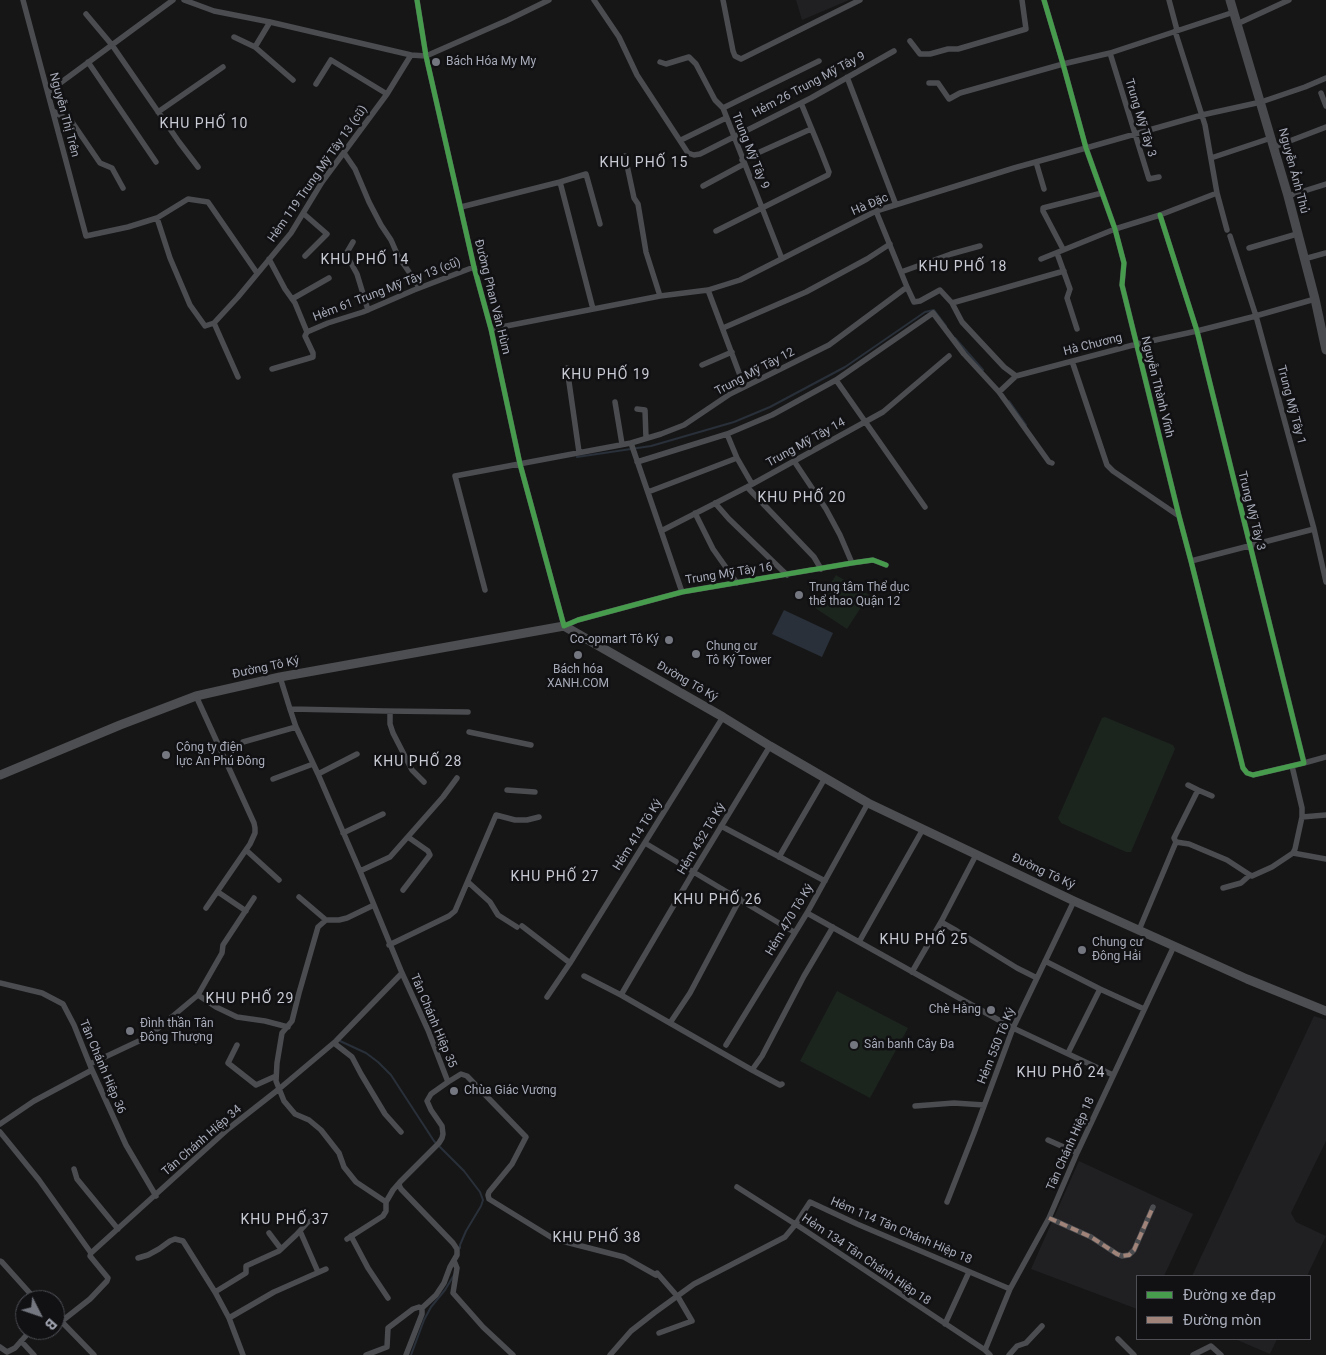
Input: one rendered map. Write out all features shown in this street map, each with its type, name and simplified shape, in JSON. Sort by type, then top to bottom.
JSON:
[{"type":"main road","name":"Nguyễn Ảnh Thủ","points":[[1230,0],[1288,196],[1315,299],[1326,350]]},
{"type":"main road","name":"Đường Tô Ký","points":[[0,775],[112,728],[196,696],[280,677],[564,626],[868,803],[1074,901],[1247,979],[1326,1011]]},
{"type":"street","name":"Nguyễn Thị Trên","points":[[23,0],[86,236],[128,227],[157,218]]},
{"type":"street","points":[[48,92],[173,0]]},
{"type":"street","points":[[184,0],[214,11],[411,55],[426,56],[549,0]]},
{"type":"street","name":"Đường Phan Văn Hùm","points":[[417,0],[426,56],[474,268],[491,329],[520,464],[564,626]]},
{"type":"street","points":[[594,0],[619,37],[637,75],[681,140],[726,118]]},
{"type":"street","points":[[723,0],[733,50],[735,56],[740,58],[860,0]]},
{"type":"street","points":[[910,41],[920,54],[930,54],[990,41],[1026,30],[1022,0]]},
{"type":"street","name":"Nguyễn Thành Vĩnh","points":[[1044,0],[1086,148],[1115,229],[1124,263],[1122,285],[1243,768],[1246,773],[1253,775],[1292,766]]},
{"type":"street","points":[[1169,0],[1176,30],[1205,125],[1217,193],[1227,230]]},
{"type":"street","points":[[1237,24],[1289,0]]},
{"type":"street","points":[[930,82],[938,82],[949,99],[960,93],[1110,53],[1234,12]]},
{"type":"street","points":[[86,14],[112,45],[198,168]]},
{"type":"street","points":[[255,47],[270,22]]},
{"type":"street","points":[[234,37],[255,47],[293,80]]},
{"type":"street","name":"Hẻm 26 Trung Mỹ Tây 9","points":[[681,140],[688,152],[694,155],[700,154],[801,103],[894,51]]},
{"type":"street","name":"Trung Mỹ Tây 3","points":[[1110,53],[1149,179],[1159,176]]},
{"type":"street","name":"Hẻm 119 Trung Mỹ Tây 13 (cũ)","points":[[214,323],[291,233],[322,182],[387,94],[411,55]]},
{"type":"street","name":"Trung Mỹ Tây 9","points":[[660,62],[666,64],[689,58],[696,64],[715,100],[722,108],[782,259]]},
{"type":"street","points":[[316,84],[331,60],[387,94]]},
{"type":"street","points":[[722,108],[819,61]]},
{"type":"street","points":[[88,62],[156,162]]},
{"type":"street","points":[[158,112],[223,67]]},
{"type":"street","points":[[847,77],[896,205]]},
{"type":"street","name":"Hà Đặc","points":[[491,329],[660,296],[708,290],[740,280],[876,211],[1036,162],[1202,115],[1261,102],[1326,78]]},
{"type":"street","points":[[1321,93],[1326,106]]},
{"type":"street","points":[[716,231],[828,175],[829,172],[801,103]]},
{"type":"street","points":[[53,112],[72,122],[100,164],[112,168],[123,188]]},
{"type":"street","points":[[1211,158],[1303,137],[1326,127]]},
{"type":"street","points":[[702,186],[743,162],[811,129]]},
{"type":"street","points":[[344,153],[356,169],[369,202],[398,256],[419,288]]},
{"type":"street","points":[[625,156],[634,198],[638,204],[646,252],[660,296]]},
{"type":"street","points":[[1036,162],[1044,189]]},
{"type":"street","points":[[461,207],[586,174],[600,224]]},
{"type":"street","points":[[560,182],[593,309]]},
{"type":"street","points":[[1288,196],[1326,184]]},
{"type":"street","points":[[1077,329],[1067,298],[1070,289],[1060,251],[1043,208],[1102,193]]},
{"type":"street","points":[[1041,259],[1115,229],[1160,215],[1217,193]]},
{"type":"street","points":[[238,377],[214,323],[205,326],[190,305],[170,258],[157,218],[188,199],[208,202],[257,273]]},
{"type":"street","points":[[876,211],[914,302],[920,301],[940,290],[952,303],[962,322],[1004,367],[1016,376]]},
{"type":"street","points":[[304,214],[327,234],[305,256]]},
{"type":"street","name":"Trung Mỹ Tây 3","points":[[1160,215],[1197,331],[1304,762]]},
{"type":"street","points":[[1249,248],[1297,234]]},
{"type":"street","name":"Trung Mỹ Tây 1","points":[[1230,236],[1256,316],[1314,529],[1326,582]]},
{"type":"street","points":[[353,242],[346,254],[357,274],[368,310]]},
{"type":"street","points":[[723,328],[806,292],[867,259],[890,244]]},
{"type":"street","points":[[901,272],[980,246]]},
{"type":"street","points":[[1304,259],[1326,253]]},
{"type":"street","points":[[269,260],[292,299],[314,353],[313,357],[272,369]]},
{"type":"street","name":"Hẻm 61 Trung Mỹ Tây 13 (cũ)","points":[[307,332],[328,322],[368,310],[419,288],[474,268]]},
{"type":"street","points":[[952,303],[1064,271]]},
{"type":"street","points":[[292,299],[329,278]]},
{"type":"street","name":"Trung Mỹ Tây 12","points":[[485,590],[455,476],[622,444],[631,444],[684,425],[744,386],[829,345],[907,287]]},
{"type":"street","points":[[708,290],[744,386]]},
{"type":"street","name":"Hà Chương","points":[[998,392],[1016,376],[1136,344],[1256,316],[1315,299]]},
{"type":"street","points":[[638,462],[727,434],[772,415],[836,380],[933,313],[964,354],[998,392],[1052,463]]},
{"type":"street","points":[[702,365],[732,352]]},
{"type":"street","name":"Trung Mỹ Tây 14","points":[[661,531],[866,422],[882,412],[949,356]]},
{"type":"street","points":[[1072,361],[1107,464],[1113,471],[1179,516]]},
{"type":"street","points":[[566,368],[579,452]]},
{"type":"street","points":[[836,380],[925,507]]},
{"type":"street","points":[[615,402],[622,444]]},
{"type":"street","points":[[637,408],[645,410],[646,438]]},
{"type":"street","points":[[727,434],[750,485],[814,557],[821,569]]},
{"type":"street","points":[[631,444],[682,592]]},
{"type":"street","points":[[648,492],[737,458]]},
{"type":"street","points":[[794,461],[826,509],[852,563]]},
{"type":"street","points":[[714,503],[787,575]]},
{"type":"street","points":[[695,513],[713,549],[738,583]]},
{"type":"street","points":[[1191,561],[1314,529]]},
{"type":"street","name":"Trung Mỹ Tây 16","points":[[564,626],[578,620],[682,592],[873,560],[886,565]]},
{"type":"street","name":"Tân Chánh Hiệp 35","points":[[280,677],[296,727],[360,871],[390,945],[428,1030],[448,1082],[431,1094],[427,1101],[443,1130],[437,1145],[393,1190],[386,1202],[386,1211],[383,1216],[349,1238],[388,1298]]},
{"type":"street","points":[[196,696],[254,823],[255,833],[250,844],[206,908]]},
{"type":"street","points":[[290,709],[468,712]]},
{"type":"street","points":[[390,712],[390,724],[393,733],[414,774],[424,782]]},
{"type":"street","name":"Hẻm 414 Tô Ký","points":[[547,997],[646,843],[723,717]]},
{"type":"street","points":[[243,742],[296,727]]},
{"type":"street","points":[[469,732],[532,745]]},
{"type":"street","name":"Hẻm 432 Tô Ký","points":[[621,995],[770,746]]},
{"type":"street","points":[[318,774],[357,754]]},
{"type":"street","points":[[1223,888],[1241,883],[1250,875],[1272,867],[1293,853],[1296,849],[1302,808],[1292,766],[1326,757]]},
{"type":"street","points":[[273,779],[314,764]]},
{"type":"street","points":[[360,871],[390,857],[444,797],[457,778]]},
{"type":"street","points":[[778,857],[825,778]]},
{"type":"street","points":[[1188,785],[1212,796]]},
{"type":"street","points":[[507,790],[535,792]]},
{"type":"street","points":[[1139,930],[1176,842],[1174,838],[1198,790]]},
{"type":"street","name":"Hẻm 470 Tô Ký","points":[[726,1045],[807,912],[868,803]]},
{"type":"street","points":[[343,833],[383,814]]},
{"type":"street","points":[[390,945],[453,913],[457,909],[496,815],[515,820],[539,817]]},
{"type":"street","points":[[1302,817],[1326,815]]},
{"type":"street","points":[[721,826],[825,881]]},
{"type":"street","points":[[859,942],[922,829]]},
{"type":"street","points":[[403,890],[430,855],[428,851],[408,836]]},
{"type":"street","points":[[1176,842],[1189,844],[1227,860],[1250,875]]},
{"type":"street","points":[[646,843],[794,932]]},
{"type":"street","points":[[246,850],[279,880]]},
{"type":"street","points":[[1293,853],[1326,859]]},
{"type":"street","points":[[912,972],[976,855]]},
{"type":"street","points":[[468,882],[490,902],[498,915],[519,927],[570,963]]},
{"type":"street","points":[[218,892],[246,911]]},
{"type":"street","points":[[299,897],[326,920]]},
{"type":"street","points":[[0,1124],[34,1101],[155,1031],[198,995],[222,953],[223,945],[254,898]]},
{"type":"street","points":[[670,1023],[690,993],[740,899]]},
{"type":"street","name":"Hẻm 550 Tô Ký","points":[[947,1202],[1012,1028],[1074,901]]},
{"type":"street","points":[[374,905],[343,919],[326,920],[316,932],[292,1022],[282,1033],[276,1063],[276,1081],[284,1101],[295,1114],[310,1120],[321,1130],[339,1153],[344,1167],[356,1182],[386,1202]]},
{"type":"street","points":[[807,912],[1012,1028],[1114,1075]]},
{"type":"street","points":[[940,922],[1037,978]]},
{"type":"street","points":[[752,1070],[762,1056],[804,976],[833,927]]},
{"type":"street","name":"Tân Chánh Hiệp 18","points":[[984,1350],[1010,1289],[1049,1218],[1077,1153],[1174,946]]},
{"type":"street","points":[[1045,961],[1144,1009]]},
{"type":"street","name":"Tân Chánh Hiệp 34","points":[[91,1254],[228,1129],[334,1042],[402,973]]},
{"type":"street","points":[[584,976],[752,1070],[780,1085],[782,1084]]},
{"type":"street","name":"Tân Chánh Hiệp 36","points":[[0,983],[42,993],[63,1004],[126,1145],[156,1196]]},
{"type":"street","points":[[1068,1053],[1100,988]]},
{"type":"street","points":[[198,995],[216,1007],[237,1017],[288,1027]]},
{"type":"street","points":[[334,1042],[352,1057],[385,1114],[401,1132]]},
{"type":"street","points":[[236,1045],[228,1063],[256,1085],[276,1076]]},
{"type":"street","points":[[448,1082],[461,1074],[467,1076],[526,1137],[512,1164],[489,1192],[489,1199],[554,1239],[624,1257],[656,1275],[657,1273],[678,1297],[692,1321],[659,1333]]},
{"type":"street","points":[[915,1106],[954,1103],[984,1105]]},
{"type":"street","points":[[0,1132],[39,1180],[91,1254],[90,1256],[108,1278],[108,1281],[90,1300],[65,1319]]},
{"type":"street","points":[[1048,1140],[1077,1153]]},
{"type":"street","points":[[74,1169],[77,1179],[118,1229]]},
{"type":"street","points":[[400,1182],[401,1189],[455,1247],[457,1255],[453,1293],[483,1327],[513,1355]]},
{"type":"street","name":"Hẻm 134 Tân Chánh Hiệp 18","points":[[737,1187],[990,1355]]},
{"type":"street","name":"Hẻm 114 Tân Chánh Hiệp 18","points":[[795,1225],[810,1202],[1010,1289]]},
{"type":"street","points":[[1049,1218],[1091,1237],[1122,1256],[1128,1255],[1134,1250],[1152,1207]]},
{"type":"street","points":[[215,1292],[246,1273],[246,1266],[279,1251],[308,1222],[314,1220]]},
{"type":"street","points":[[610,1355],[631,1331],[694,1284],[785,1237],[795,1225]]},
{"type":"street","points":[[300,1230],[318,1272]]},
{"type":"street","points":[[269,1233],[281,1249]]},
{"type":"street","points":[[138,1258],[159,1249],[170,1241],[181,1239],[186,1244],[229,1318],[243,1355]]},
{"type":"street","points":[[0,1261],[27,1290]]},
{"type":"street","points":[[366,1355],[387,1347],[388,1328],[413,1310],[419,1307],[422,1308],[440,1291],[450,1267],[455,1265]]},
{"type":"street","points":[[229,1318],[274,1292],[326,1269]]},
{"type":"street","points":[[945,1324],[969,1272]]},
{"type":"street","points":[[406,1355],[422,1314],[422,1308]]},
{"type":"street","points":[[65,1325],[94,1355]]},
{"type":"street","points":[[1009,1355],[1017,1346],[1026,1343],[1042,1326]]},
{"type":"street","points":[[1118,1339],[1134,1355]]},
{"type":"street","points":[[0,1347],[7,1352],[20,1341],[34,1355]]},
{"type":"street","points":[[1193,1355],[1211,1346],[1221,1355]]},
{"type":"shaded area","points":[[796,0],[849,0],[802,20]]},
{"type":"shaded area","points":[[836,575],[869,595],[847,629],[815,608]]},
{"type":"shaded area","points":[[784,610],[833,633],[822,657],[772,634]]},
{"type":"shaded area","points":[[1105,717],[1173,745],[1175,749],[1131,852],[1126,852],[1061,823],[1058,818],[1102,718]]},
{"type":"shaded area","name":"Sân banh Cây Đa","points":[[837,991],[908,1028],[870,1098],[800,1061]]},
{"type":"shaded area","points":[[1314,1016],[1326,1020],[1326,1141],[1291,1213],[1296,1222],[1326,1236],[1307,1275],[1192,1275]]},
{"type":"shaded area","points":[[1079,1161],[1193,1214],[1164,1275],[1136,1275],[1136,1309],[1031,1269]]},
{"type":"shaded area","points":[[1237,1340],[1277,1340],[1270,1354]]},
{"type":"waterway","points":[[577,457],[651,446],[734,422],[770,407],[845,367],[925,312],[934,310],[946,326]]},
{"type":"waterway","points":[[955,338],[983,370]]},
{"type":"waterway","points":[[1009,401],[1026,425]]},
{"type":"waterway","points":[[340,1041],[366,1053],[391,1075],[434,1141],[464,1171],[480,1192],[483,1200],[481,1206],[466,1231],[460,1248]]},
{"type":"waterway","points":[[411,1355],[424,1320],[454,1275]]},
{"type":"marked path","points":[[1049,1218],[1091,1237],[1122,1256],[1129,1255],[1134,1250],[1153,1207]]},
{"type":"cycle path","points":[[417,0],[426,56],[474,267],[491,329],[520,464],[564,626],[578,620],[682,592],[873,560],[886,565]]},
{"type":"cycle path","points":[[1044,0],[1086,148],[1115,229],[1124,263],[1122,285],[1179,516],[1243,768],[1247,773],[1253,775],[1304,763],[1197,331],[1160,215]]},
{"type":"place","name":"Bách Hóa My My","points":[[436,62]]},
{"type":"place","name":"Trung tâm Thể dục thể thao Quận 12","points":[[799,595]]},
{"type":"place","name":"Co-opmart Tô Ký","points":[[669,640]]},
{"type":"place","name":"Chung cư Tô Ký Tower","points":[[696,654]]},
{"type":"place","name":"Bách hóa XANH.COM","points":[[578,655]]},
{"type":"place","name":"Công ty điện lực An Phú Đông","points":[[166,755]]},
{"type":"place","name":"Chung cư Đông Hải","points":[[1082,950]]},
{"type":"place","name":"Chè Hằng","points":[[991,1010]]},
{"type":"place","name":"Đình thần Tân Đông Thượng","points":[[130,1031]]},
{"type":"place","name":"Sân banh Cây Đa","points":[[854,1045]]},
{"type":"place","name":"Chùa Giác Vương","points":[[454,1091]]},
{"type":"district","name":"KHU PHỐ 10","points":[[204,124]]},
{"type":"district","name":"KHU PHỐ 15","points":[[644,163]]},
{"type":"district","name":"KHU PHỐ 14","points":[[365,260]]},
{"type":"district","name":"KHU PHỐ 18","points":[[963,267]]},
{"type":"district","name":"KHU PHỐ 19","points":[[606,375]]},
{"type":"district","name":"KHU PHỐ 20","points":[[802,498]]},
{"type":"district","name":"KHU PHỐ 28","points":[[418,762]]},
{"type":"district","name":"KHU PHỐ 27","points":[[555,877]]},
{"type":"district","name":"KHU PHỐ 26","points":[[718,900]]},
{"type":"district","name":"KHU PHỐ 25","points":[[924,940]]},
{"type":"district","name":"KHU PHỐ 29","points":[[250,999]]},
{"type":"district","name":"KHU PHỐ 24","points":[[1061,1073]]},
{"type":"district","name":"KHU PHỐ 37","points":[[285,1220]]},
{"type":"district","name":"KHU PHỐ 38","points":[[597,1238]]}]
